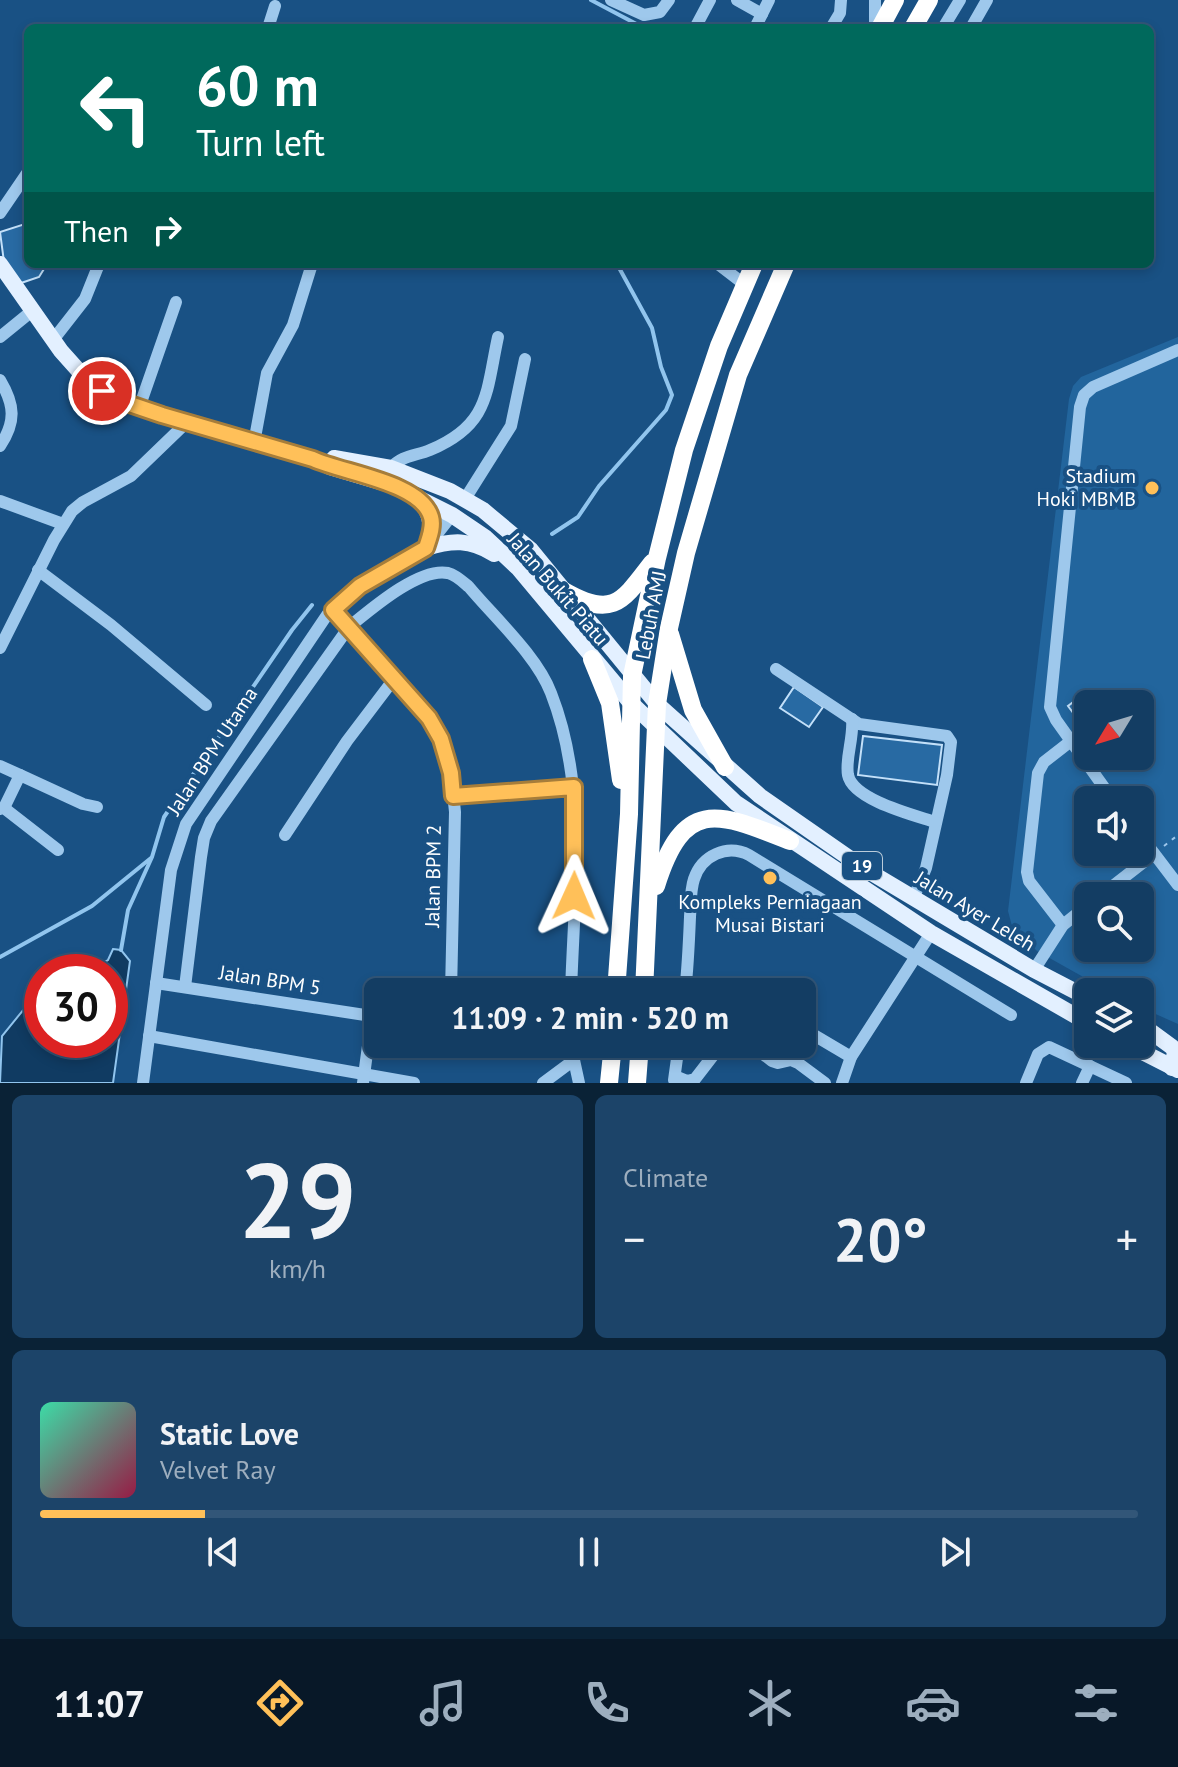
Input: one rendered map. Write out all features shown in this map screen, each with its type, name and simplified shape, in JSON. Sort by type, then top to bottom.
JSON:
[{"type":"highway","points":[[880,24],[895,0]]},
{"type":"highway","points":[[915,24],[929,0]]},
{"type":"highway","name":"Lebuh AMJ","points":[[617,978],[629,814],[632,676],[684,450],[719,346],[752,268]]},
{"type":"highway","name":"Lebuh AMJ","points":[[645,978],[657,704],[669,628],[686,553],[738,375],[784,268]]},
{"type":"highway","points":[[564,591],[585,603],[608,605],[618,602],[657,558]]},
{"type":"highway","points":[[669,628],[693,710],[725,767]]},
{"type":"highway","points":[[592,659],[610,703],[621,783],[629,814]]},
{"type":"highway","points":[[649,907],[669,850],[681,833],[699,821],[724,817],[790,841]]},
{"type":"highway","points":[[609,1083],[612,1058]]},
{"type":"highway","points":[[637,1083],[639,1058]]},
{"type":"main road","name":"Jalan Bukit Piatu","points":[[0,264],[53,340],[86,379],[118,400],[394,486],[452,515],[486,538],[519,569],[592,659],[657,730]]},
{"type":"main road","name":"Jalan Bukit Piatu","points":[[313,459],[332,458],[391,468],[420,478],[465,499],[509,530],[531,550],[657,704]]},
{"type":"main road","points":[[420,478],[448,501],[452,515],[467,513],[509,530]]},
{"type":"main road","points":[[419,498],[431,516],[426,548],[454,541],[470,542],[519,569]]},
{"type":"main road","name":"Jalan Ayer Leleh","points":[[657,704],[760,796],[865,869],[1074,991]]},
{"type":"main road","name":"Jalan Ayer Leleh","points":[[657,730],[736,803],[790,841],[931,933],[1074,1015]]},
{"type":"main road","points":[[895,885],[935,916],[931,933]]},
{"type":"main road","points":[[1034,970],[1031,978],[1034,989],[1074,1015]]},
{"type":"main road","points":[[1154,1030],[1178,1040]]},
{"type":"main road","points":[[1148,1058],[1173,1074],[1175,1052],[1154,1034]]},
{"type":"street","points":[[611,0],[644,15],[660,12],[669,0]]},
{"type":"street","points":[[697,24],[710,0]]},
{"type":"street","points":[[737,0],[762,14]]},
{"type":"street","points":[[757,24],[769,0]]},
{"type":"street","points":[[833,24],[840,13],[841,0]]},
{"type":"street","points":[[875,0],[877,24]]},
{"type":"street","points":[[945,24],[960,0]]},
{"type":"street","points":[[973,24],[987,0]]},
{"type":"street","points":[[269,24],[275,6]]},
{"type":"street","points":[[0,213],[24,178]]},
{"type":"street","points":[[53,340],[85,299],[97,268]]},
{"type":"street","points":[[254,443],[267,373],[293,325],[311,268]]},
{"type":"street","points":[[723,268],[744,284]]},
{"type":"street","points":[[139,408],[176,302]]},
{"type":"street","points":[[0,337],[32,311]]},
{"type":"street","points":[[391,468],[404,457],[434,448],[471,425],[484,402],[498,337]]},
{"type":"street","points":[[1103,786],[1050,707],[1080,407],[1084,395],[1093,387],[1178,350]]},
{"type":"street","points":[[465,499],[511,426],[525,359]]},
{"type":"street","points":[[0,380],[8,393],[11,411],[11,428],[0,446]]},
{"type":"street","points":[[0,648],[63,524],[83,502],[131,476],[186,423]]},
{"type":"street","points":[[0,501],[63,524]]},
{"type":"street","name":"Jalan BPM Utama","points":[[143,1083],[171,870],[186,824],[308,641],[333,610],[360,586],[426,548],[452,515]]},
{"type":"street","points":[[38,570],[111,625],[206,705]]},
{"type":"street","points":[[185,987],[201,857],[211,821],[349,627],[377,605],[424,577],[447,573],[458,577],[469,587],[543,677],[551,693],[574,787],[571,978]]},
{"type":"street","name":"Jalan BPM 2","points":[[333,610],[429,718],[441,739],[451,773],[453,796],[451,978]]},
{"type":"street","points":[[776,669],[859,724],[947,736],[951,742],[947,775],[926,868],[914,897]]},
{"type":"street","points":[[285,835],[347,741],[394,679]]},
{"type":"street","points":[[852,719],[847,773],[851,782],[879,803],[935,822]]},
{"type":"street","points":[[1063,925],[1029,881],[1027,872],[1038,773],[1044,762],[1071,741]]},
{"type":"street","points":[[0,766],[83,804],[97,807]]},
{"type":"street","points":[[20,775],[2,809],[58,850]]},
{"type":"street","points":[[453,796],[574,787]]},
{"type":"street","points":[[686,978],[695,876],[708,859],[718,852],[729,850],[749,855],[1011,1015]]},
{"type":"street","points":[[1154,854],[1178,885]]},
{"type":"street","points":[[1118,882],[1139,866]]},
{"type":"street","points":[[1034,970],[1063,925],[1074,916]]},
{"type":"street","points":[[842,1083],[851,1057],[931,933]]},
{"type":"street","name":"Jalan BPM 5","points":[[156,983],[364,1015]]},
{"type":"street","points":[[149,1036],[364,1078],[414,1083]]},
{"type":"street","points":[[816,1036],[851,1057]]},
{"type":"street","points":[[1026,1083],[1038,1054],[1049,1047],[1126,1083]]},
{"type":"street","points":[[364,1078],[368,1058]]},
{"type":"street","points":[[677,1058],[674,1079],[687,1081],[695,1079],[711,1058]]},
{"type":"street","points":[[768,1058],[778,1063],[791,1060],[798,1063],[825,1083]]},
{"type":"street","points":[[543,1083],[574,1060],[579,1083]]},
{"type":"street","points":[[1082,1083],[1090,1066]]},
{"type":"path","points":[[1154,854],[1178,835]]},
{"type":"shaded area","points":[[1178,337],[1178,1024],[1154,1013],[1154,978],[1085,978],[1037,951],[1012,926],[1008,911],[1073,386],[1081,377]]},
{"type":"shaded area","points":[[113,949],[124,954],[111,954]]},
{"type":"shaded area","points":[[24,1009],[24,1058],[116,1058],[113,1083],[0,1083],[2,1036]]},
{"type":"building","points":[[24,224],[24,268],[44,268],[39,277],[21,283],[4,262],[0,232]]},
{"type":"building","points":[[794,687],[823,707],[809,727],[780,708]]},
{"type":"building","points":[[863,736],[942,745],[937,785],[858,775]]},
{"type":"waterway","points":[[591,0],[636,24]]},
{"type":"waterway","points":[[552,534],[578,517],[599,486],[666,410],[672,395],[661,367],[652,328],[619,268]]},
{"type":"waterway","points":[[121,950],[128,910],[152,857],[164,817],[312,605]]},
{"type":"waterway","points":[[0,957],[92,906],[151,858]]},
{"type":"place","name":"Stadium Hoki MBMB","points":[[1152,488]]},
{"type":"place","name":"Kompleks Perniagaan Musai Bistari","points":[[770,878]]},
{"type":"route","points":[[102,391],[139,408],[313,459],[394,486],[419,498],[431,516],[426,548],[360,586],[333,610],[429,718],[441,739],[451,773],[453,796],[574,787],[574,896]]}]
